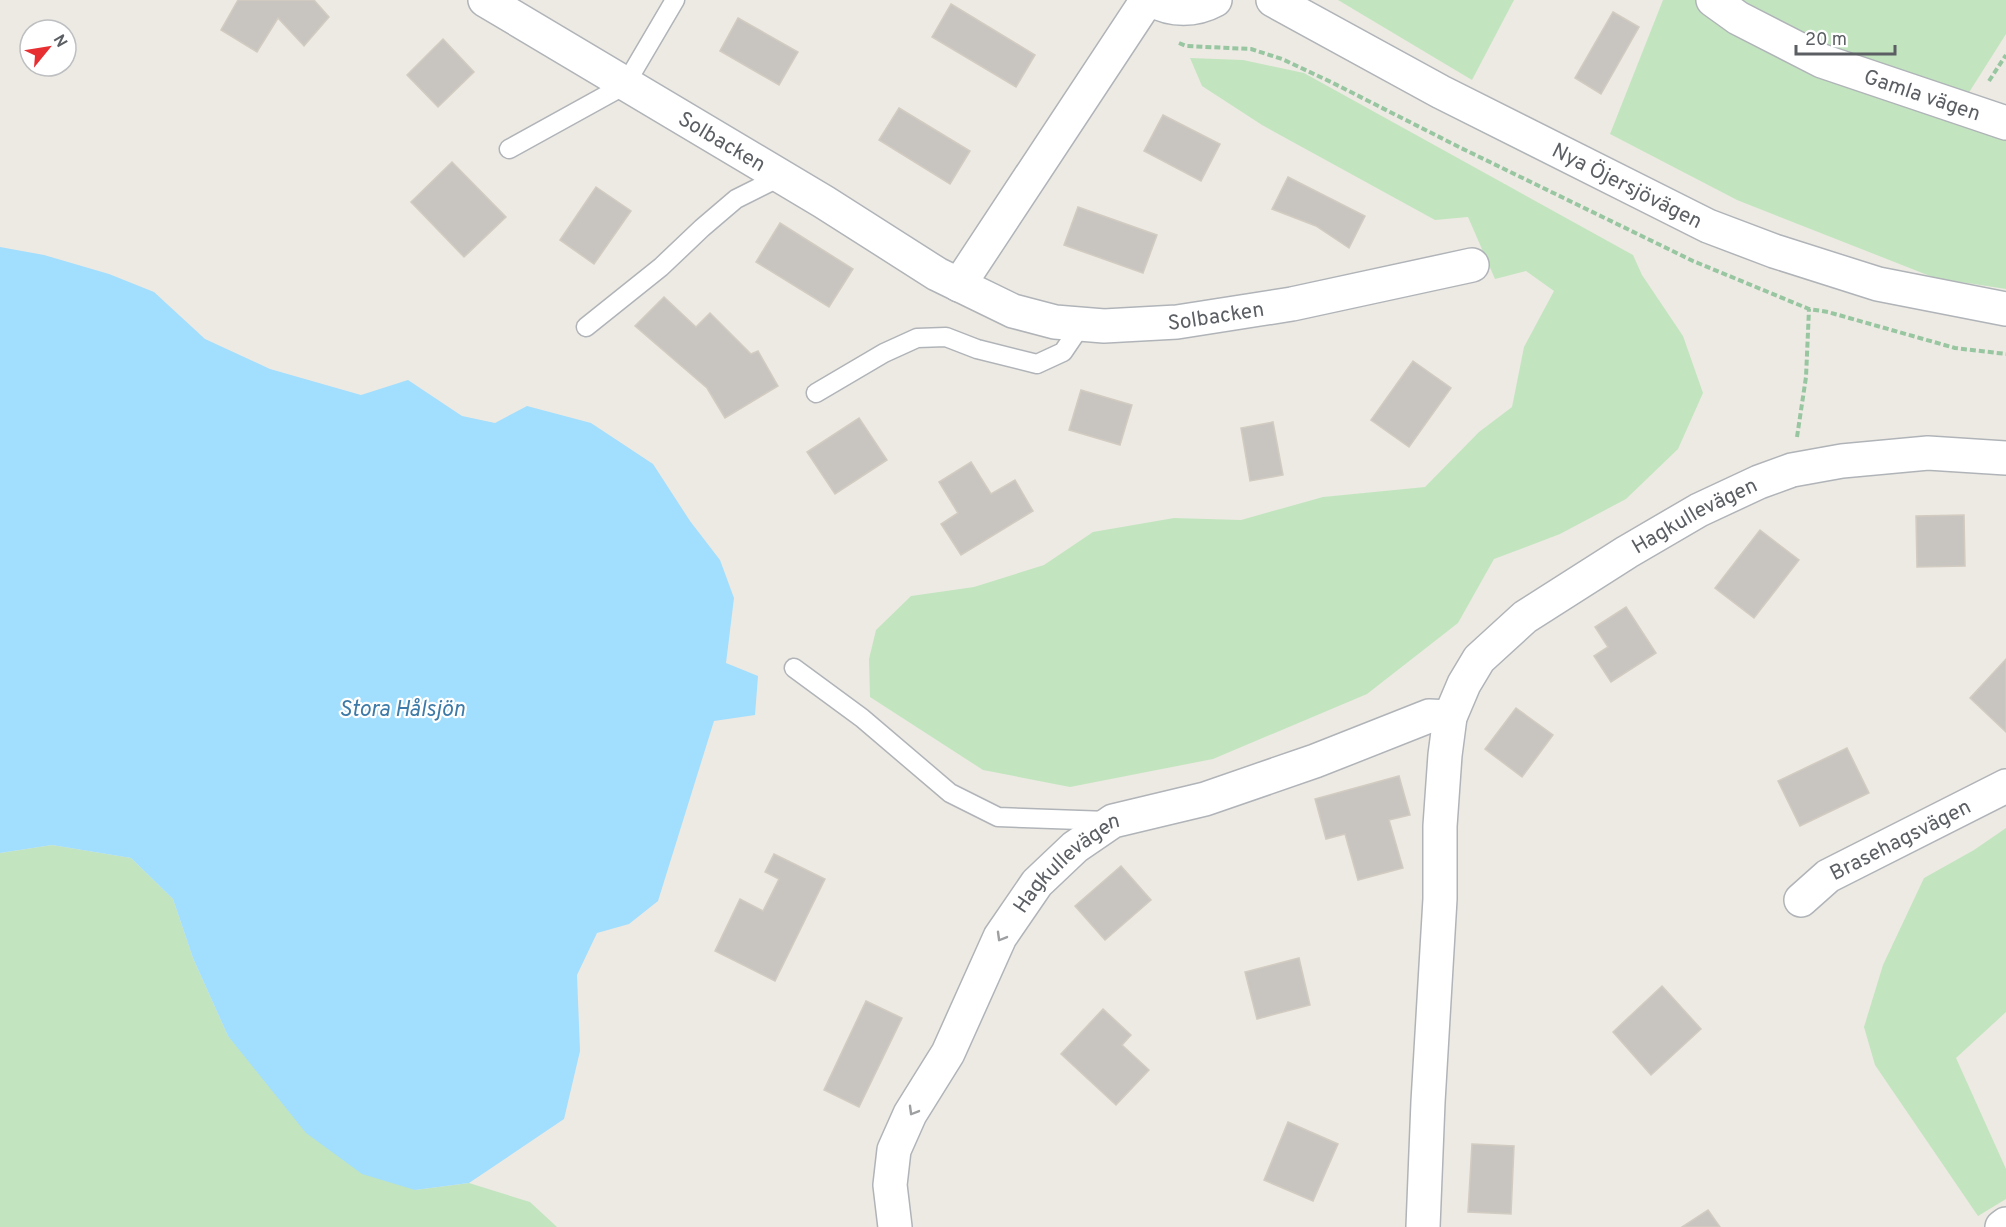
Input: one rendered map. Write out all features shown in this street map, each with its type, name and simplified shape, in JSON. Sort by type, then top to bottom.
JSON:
[{"type":"street","name":"Solbacken","points":[[485,0],[937,274],[1013,311],[1055,322],[1104,326],[1177,322],[1292,304],[1472,265]]},
{"type":"street","points":[[959,285],[1144,7],[1166,6],[1184,9],[1215,0]]},
{"type":"street","name":"Nya Öjersjövägen","points":[[1273,0],[1441,92],[1708,226],[1774,251],[1878,284],[2006,309]]},
{"type":"street","name":"Gamla vägen","points":[[1713,0],[1738,18],[1822,61],[2006,123]]},
{"type":"street","name":"Hagkullevägen","points":[[1423,1227],[1440,899],[1440,826],[1450,717],[1464,684],[1479,659],[1525,617],[1634,547],[1699,510],[1759,482],[1792,470],[1842,461],[1928,453],[2006,458]]},
{"type":"street","name":"Hagkullevägen","points":[[895,1227],[890,1185],[894,1150],[910,1114],[948,1053],[1000,937],[1037,883],[1075,847],[1113,821],[1205,799],[1316,761],[1429,716],[1450,717]]},
{"type":"street","name":"Brasehagsvägen","points":[[1800,900],[1828,876],[2006,786]]},
{"type":"street","points":[[2002,1227],[2006,1224]]},
{"type":"lane","points":[[508,149],[625,85],[675,0]]},
{"type":"lane","points":[[586,327],[661,267],[736,199],[780,177]]},
{"type":"lane","points":[[816,393],[884,352],[917,338],[946,337],[977,349],[1037,364],[1063,352],[1082,324]]},
{"type":"lane","points":[[794,668],[862,718],[950,793],[998,817],[1113,821]]},
{"type":"path","points":[[1144,7],[1162,36],[1186,46],[1251,49],[1282,59],[1693,261],[1809,309],[1828,312],[1955,348],[2006,354]]},
{"type":"path","points":[[1792,470],[1806,377],[1809,309]]},
{"type":"green space","points":[[1338,0],[1514,0],[1472,80]]},
{"type":"green space","points":[[1663,0],[2006,0],[2006,34],[1956,113],[2006,129],[2006,289],[1935,278],[1737,200],[1610,134]]},
{"type":"green space","points":[[1190,58],[1243,60],[1304,73],[1633,255],[1642,275],[1683,336],[1703,393],[1678,449],[1626,499],[1560,534],[1494,559],[1458,623],[1367,694],[1213,759],[1070,787],[983,770],[870,697],[869,659],[876,630],[911,596],[974,587],[1044,565],[1093,532],[1174,518],[1241,520],[1323,497],[1425,487],[1479,432],[1512,407],[1524,347],[1554,291],[1526,271],[1495,279],[1468,217],[1435,220],[1262,125],[1202,86]]},
{"type":"green space","points":[[2006,828],[2006,1012],[1956,1058],[2006,1169],[2006,1199],[1978,1216],[1875,1065],[1864,1027],[1883,965],[1924,878],[1974,850]]},
{"type":"green space","points":[[52,845],[131,858],[173,899],[193,958],[228,1036],[415,1190],[469,1183],[530,1202],[557,1227],[0,1227],[0,853]]},
{"type":"water","name":"Stora Hålsjön","points":[[0,247],[44,255],[109,274],[154,292],[205,339],[270,369],[361,395],[408,380],[462,416],[495,423],[527,406],[591,423],[653,464],[690,521],[720,560],[734,598],[726,663],[758,676],[755,715],[714,721],[658,901],[629,924],[597,933],[577,975],[580,1051],[564,1119],[469,1183],[415,1190],[362,1174],[306,1133],[228,1036],[193,958],[173,899],[131,858],[52,845],[0,853]]},
{"type":"building","points":[[238,0],[314,0],[329,17],[304,46],[278,18],[257,52],[221,30]]},
{"type":"building","points":[[951,4],[1035,55],[1016,87],[932,37]]},
{"type":"building","points":[[1613,12],[1639,27],[1601,94],[1575,78]]},
{"type":"building","points":[[738,18],[798,52],[779,85],[720,51]]},
{"type":"building","points":[[443,39],[474,72],[438,107],[407,75]]},
{"type":"building","points":[[899,108],[970,151],[950,184],[879,140]]},
{"type":"building","points":[[1163,115],[1220,144],[1201,181],[1144,151]]},
{"type":"building","points":[[452,162],[506,217],[464,257],[411,202]]},
{"type":"building","points":[[1288,177],[1365,216],[1349,248],[1316,226],[1272,209]]},
{"type":"building","points":[[596,187],[631,211],[594,264],[560,240]]},
{"type":"building","points":[[1078,207],[1157,235],[1143,273],[1064,245]]},
{"type":"building","points":[[780,223],[853,269],[829,307],[756,262]]},
{"type":"building","points":[[664,297],[696,327],[710,313],[751,354],[758,351],[778,386],[725,418],[707,388],[635,326]]},
{"type":"building","points":[[1413,361],[1451,388],[1409,447],[1371,420]]},
{"type":"building","points":[[1081,390],[1132,405],[1120,445],[1069,430]]},
{"type":"building","points":[[859,418],[887,460],[835,494],[807,452]]},
{"type":"building","points":[[1273,422],[1283,475],[1250,481],[1241,428]]},
{"type":"building","points":[[971,462],[991,494],[1015,480],[1033,511],[961,555],[941,524],[958,513],[939,482]]},
{"type":"building","points":[[1964,515],[1965,566],[1917,567],[1916,516]]},
{"type":"building","points":[[1760,530],[1799,560],[1754,618],[1715,588]]},
{"type":"building","points":[[1626,607],[1656,653],[1611,682],[1594,656],[1608,647],[1595,627]]},
{"type":"building","points":[[2006,659],[2006,732],[1970,698]]},
{"type":"building","points":[[1516,708],[1553,735],[1522,777],[1485,749]]},
{"type":"building","points":[[1847,748],[1869,793],[1800,826],[1778,781]]},
{"type":"building","points":[[1399,776],[1410,815],[1389,820],[1403,868],[1358,880],[1345,834],[1326,839],[1315,799]]},
{"type":"building","points":[[774,854],[825,879],[775,981],[715,951],[740,899],[763,911],[779,879],[765,872]]},
{"type":"building","points":[[1121,866],[1151,900],[1105,940],[1075,906]]},
{"type":"building","points":[[1299,958],[1310,1005],[1257,1019],[1245,972]]},
{"type":"building","points":[[1662,986],[1701,1029],[1651,1075],[1613,1032]]},
{"type":"building","points":[[866,1001],[902,1018],[859,1107],[824,1090]]},
{"type":"building","points":[[1103,1009],[1131,1035],[1122,1045],[1149,1070],[1116,1105],[1061,1054]]},
{"type":"building","points":[[1288,1122],[1338,1144],[1313,1201],[1264,1180]]},
{"type":"building","points":[[1472,1144],[1514,1146],[1511,1214],[1468,1212]]},
{"type":"building","points":[[1708,1210],[1720,1227],[1682,1227]]}]
